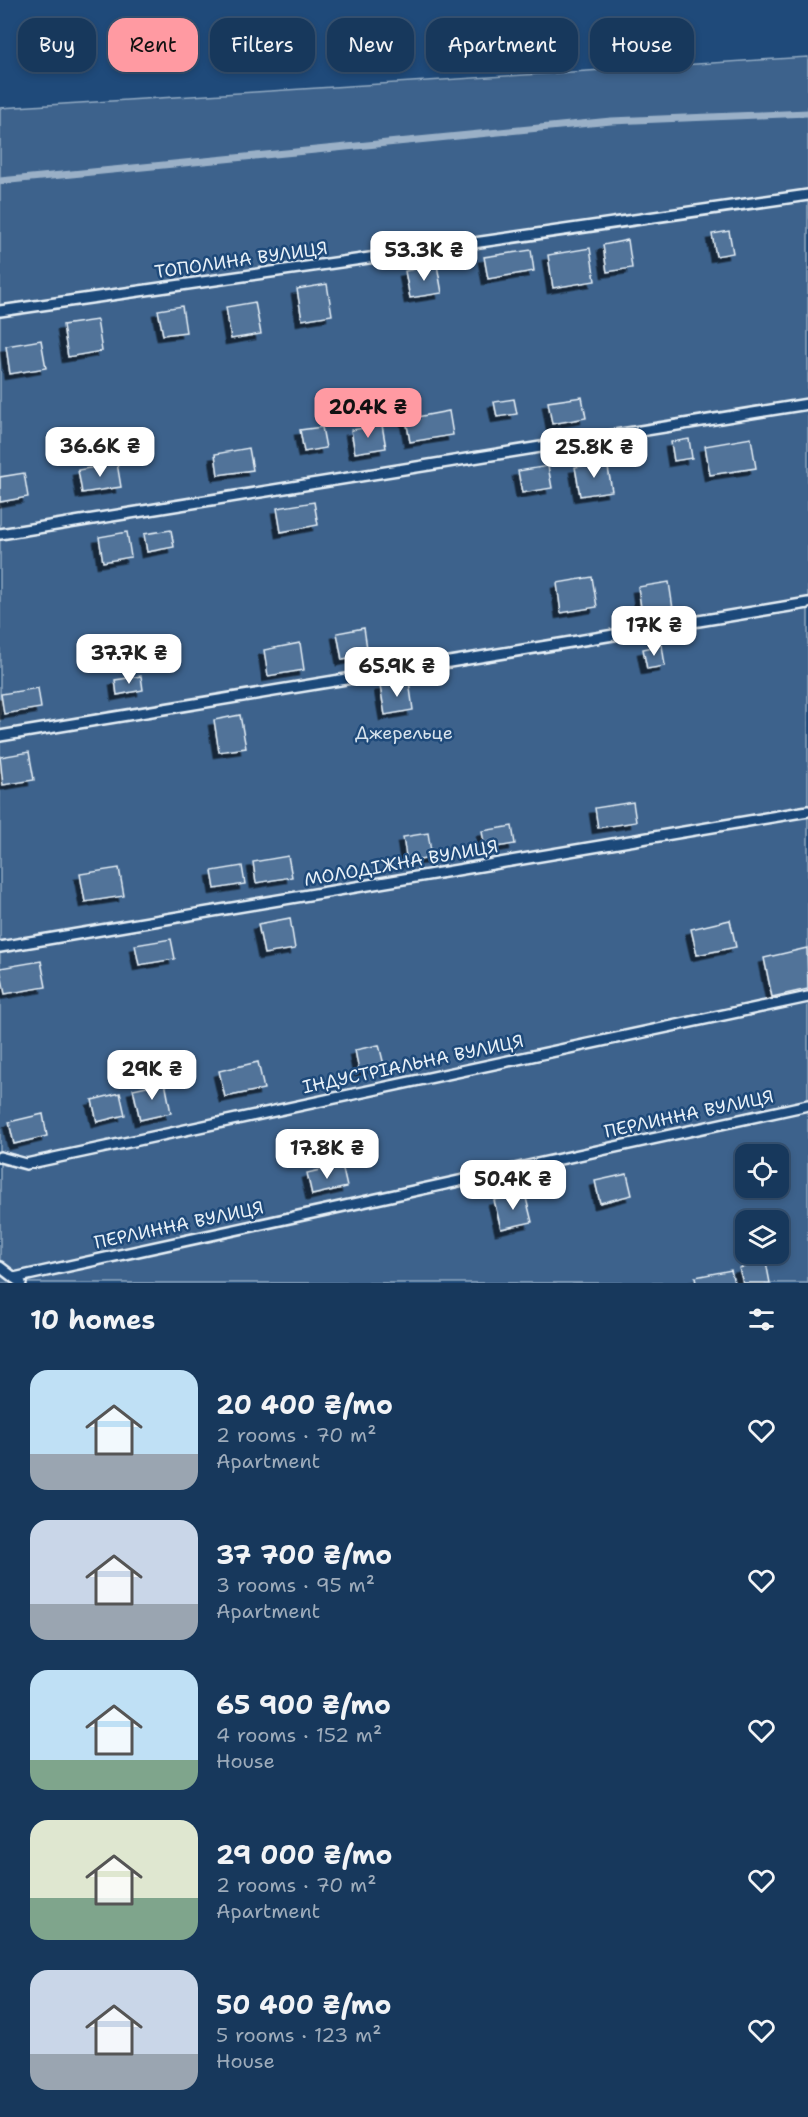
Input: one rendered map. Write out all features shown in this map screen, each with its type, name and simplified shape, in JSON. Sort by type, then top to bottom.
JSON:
[{"type":"lane","name":"ТОПОЛИНА ВУЛИЦЯ","points":[[0,311],[808,195]]},
{"type":"lane","points":[[0,534],[808,404]]},
{"type":"lane","points":[[0,736],[808,603]]},
{"type":"lane","name":"МОЛОДІЖНА ВУЛИЦЯ","points":[[0,947],[808,811]]},
{"type":"lane","name":"ІНДУСТРІАЛЬНА ВУЛИЦЯ","points":[[0,1156],[26,1164],[808,997]]},
{"type":"lane","name":"ПЕРЛИННА ВУЛИЦЯ","points":[[17,1280],[808,1105]]},
{"type":"lane","points":[[0,1267],[17,1280]]},
{"type":"green space","name":"Джерельце","points":[[808,57],[808,1283],[0,1283],[0,108],[590,71],[694,72],[694,64]]},
{"type":"building","points":[[729,231],[733,253],[716,256],[712,234]]},
{"type":"building","points":[[628,240],[632,268],[607,272],[603,245]]},
{"type":"building","points":[[590,248],[595,281],[553,288],[548,255]]},
{"type":"building","points":[[531,250],[534,271],[488,279],[484,257]]},
{"type":"building","points":[[437,265],[442,293],[410,298],[405,271]]},
{"type":"building","points":[[327,284],[332,315],[302,320],[297,289]]},
{"type":"building","points":[[255,302],[261,334],[231,339],[226,307]]},
{"type":"building","points":[[182,306],[186,332],[163,335],[158,310]]},
{"type":"building","points":[[97,320],[102,351],[68,357],[63,325]]},
{"type":"building","points":[[41,340],[46,368],[10,374],[6,346]]},
{"type":"building","points":[[582,397],[586,418],[552,424],[548,402]]},
{"type":"building","points":[[514,399],[517,414],[497,417],[494,402]]},
{"type":"building","points":[[449,411],[453,435],[410,442],[406,419]]},
{"type":"building","points":[[382,425],[386,448],[355,453],[351,430]]},
{"type":"building","points":[[322,427],[326,448],[304,452],[300,430]]},
{"type":"building","points":[[751,438],[756,468],[710,475],[705,446]]},
{"type":"building","points":[[689,439],[692,458],[674,461],[671,442]]},
{"type":"building","points":[[249,448],[253,470],[218,475],[215,454]]},
{"type":"building","points":[[607,462],[612,491],[580,496],[575,467]]},
{"type":"building","points":[[117,463],[121,487],[82,493],[78,470]]},
{"type":"building","points":[[548,466],[552,488],[522,493],[518,471]]},
{"type":"building","points":[[24,473],[28,497],[0,502],[0,477]]},
{"type":"building","points":[[314,502],[318,525],[281,532],[277,508]]},
{"type":"building","points":[[171,530],[174,547],[147,552],[144,534]]},
{"type":"building","points":[[127,532],[131,557],[103,562],[99,537]]},
{"type":"building","points":[[592,577],[597,607],[561,613],[557,583]]},
{"type":"building","points":[[669,582],[673,609],[642,614],[638,587]]},
{"type":"building","points":[[364,628],[368,655],[342,660],[337,633]]},
{"type":"building","points":[[300,643],[304,670],[268,676],[264,650]]},
{"type":"building","points":[[662,645],[665,666],[647,669],[643,649]]},
{"type":"building","points":[[141,676],[143,690],[117,695],[115,680]]},
{"type":"building","points":[[409,681],[413,710],[385,715],[380,686]]},
{"type":"building","points":[[38,688],[41,708],[4,714],[1,694]]},
{"type":"building","points":[[240,715],[246,748],[219,752],[214,720]]},
{"type":"building","points":[[29,752],[34,780],[3,785],[0,757]]},
{"type":"building","points":[[633,802],[636,822],[598,828],[595,808]]},
{"type":"building","points":[[512,826],[515,844],[485,849],[482,831]]},
{"type":"building","points":[[428,833],[432,858],[407,862],[403,837]]},
{"type":"building","points":[[288,856],[292,877],[256,883],[253,862]]},
{"type":"building","points":[[242,866],[245,884],[215,889],[212,871]]},
{"type":"building","points":[[119,868],[124,896],[85,902],[80,874]]},
{"type":"building","points":[[290,918],[295,949],[264,954],[258,924]]},
{"type":"building","points":[[730,920],[736,947],[697,955],[691,929]]},
{"type":"building","points":[[171,939],[175,959],[139,965],[135,945]]},
{"type":"building","points":[[807,948],[808,989],[772,997],[764,958]]},
{"type":"building","points":[[41,961],[46,987],[5,994],[0,968]]},
{"type":"building","points":[[379,1045],[384,1065],[359,1071],[355,1050]]},
{"type":"building","points":[[258,1062],[264,1089],[225,1097],[219,1071]]},
{"type":"building","points":[[165,1082],[171,1113],[140,1120],[133,1089]]},
{"type":"building","points":[[120,1093],[125,1115],[97,1122],[92,1100]]},
{"type":"building","points":[[43,1114],[47,1136],[14,1144],[9,1122]]},
{"type":"building","points":[[342,1165],[347,1187],[312,1195],[307,1173]]},
{"type":"building","points":[[627,1174],[632,1195],[600,1203],[595,1181]]},
{"type":"building","points":[[525,1194],[532,1222],[501,1229],[494,1200]]},
{"type":"building","points":[[766,1264],[770,1283],[743,1283],[739,1268]]},
{"type":"building","points":[[731,1270],[734,1283],[696,1283],[695,1277]]},
{"type":"waterway","points":[[0,181],[611,121],[808,113]]}]
